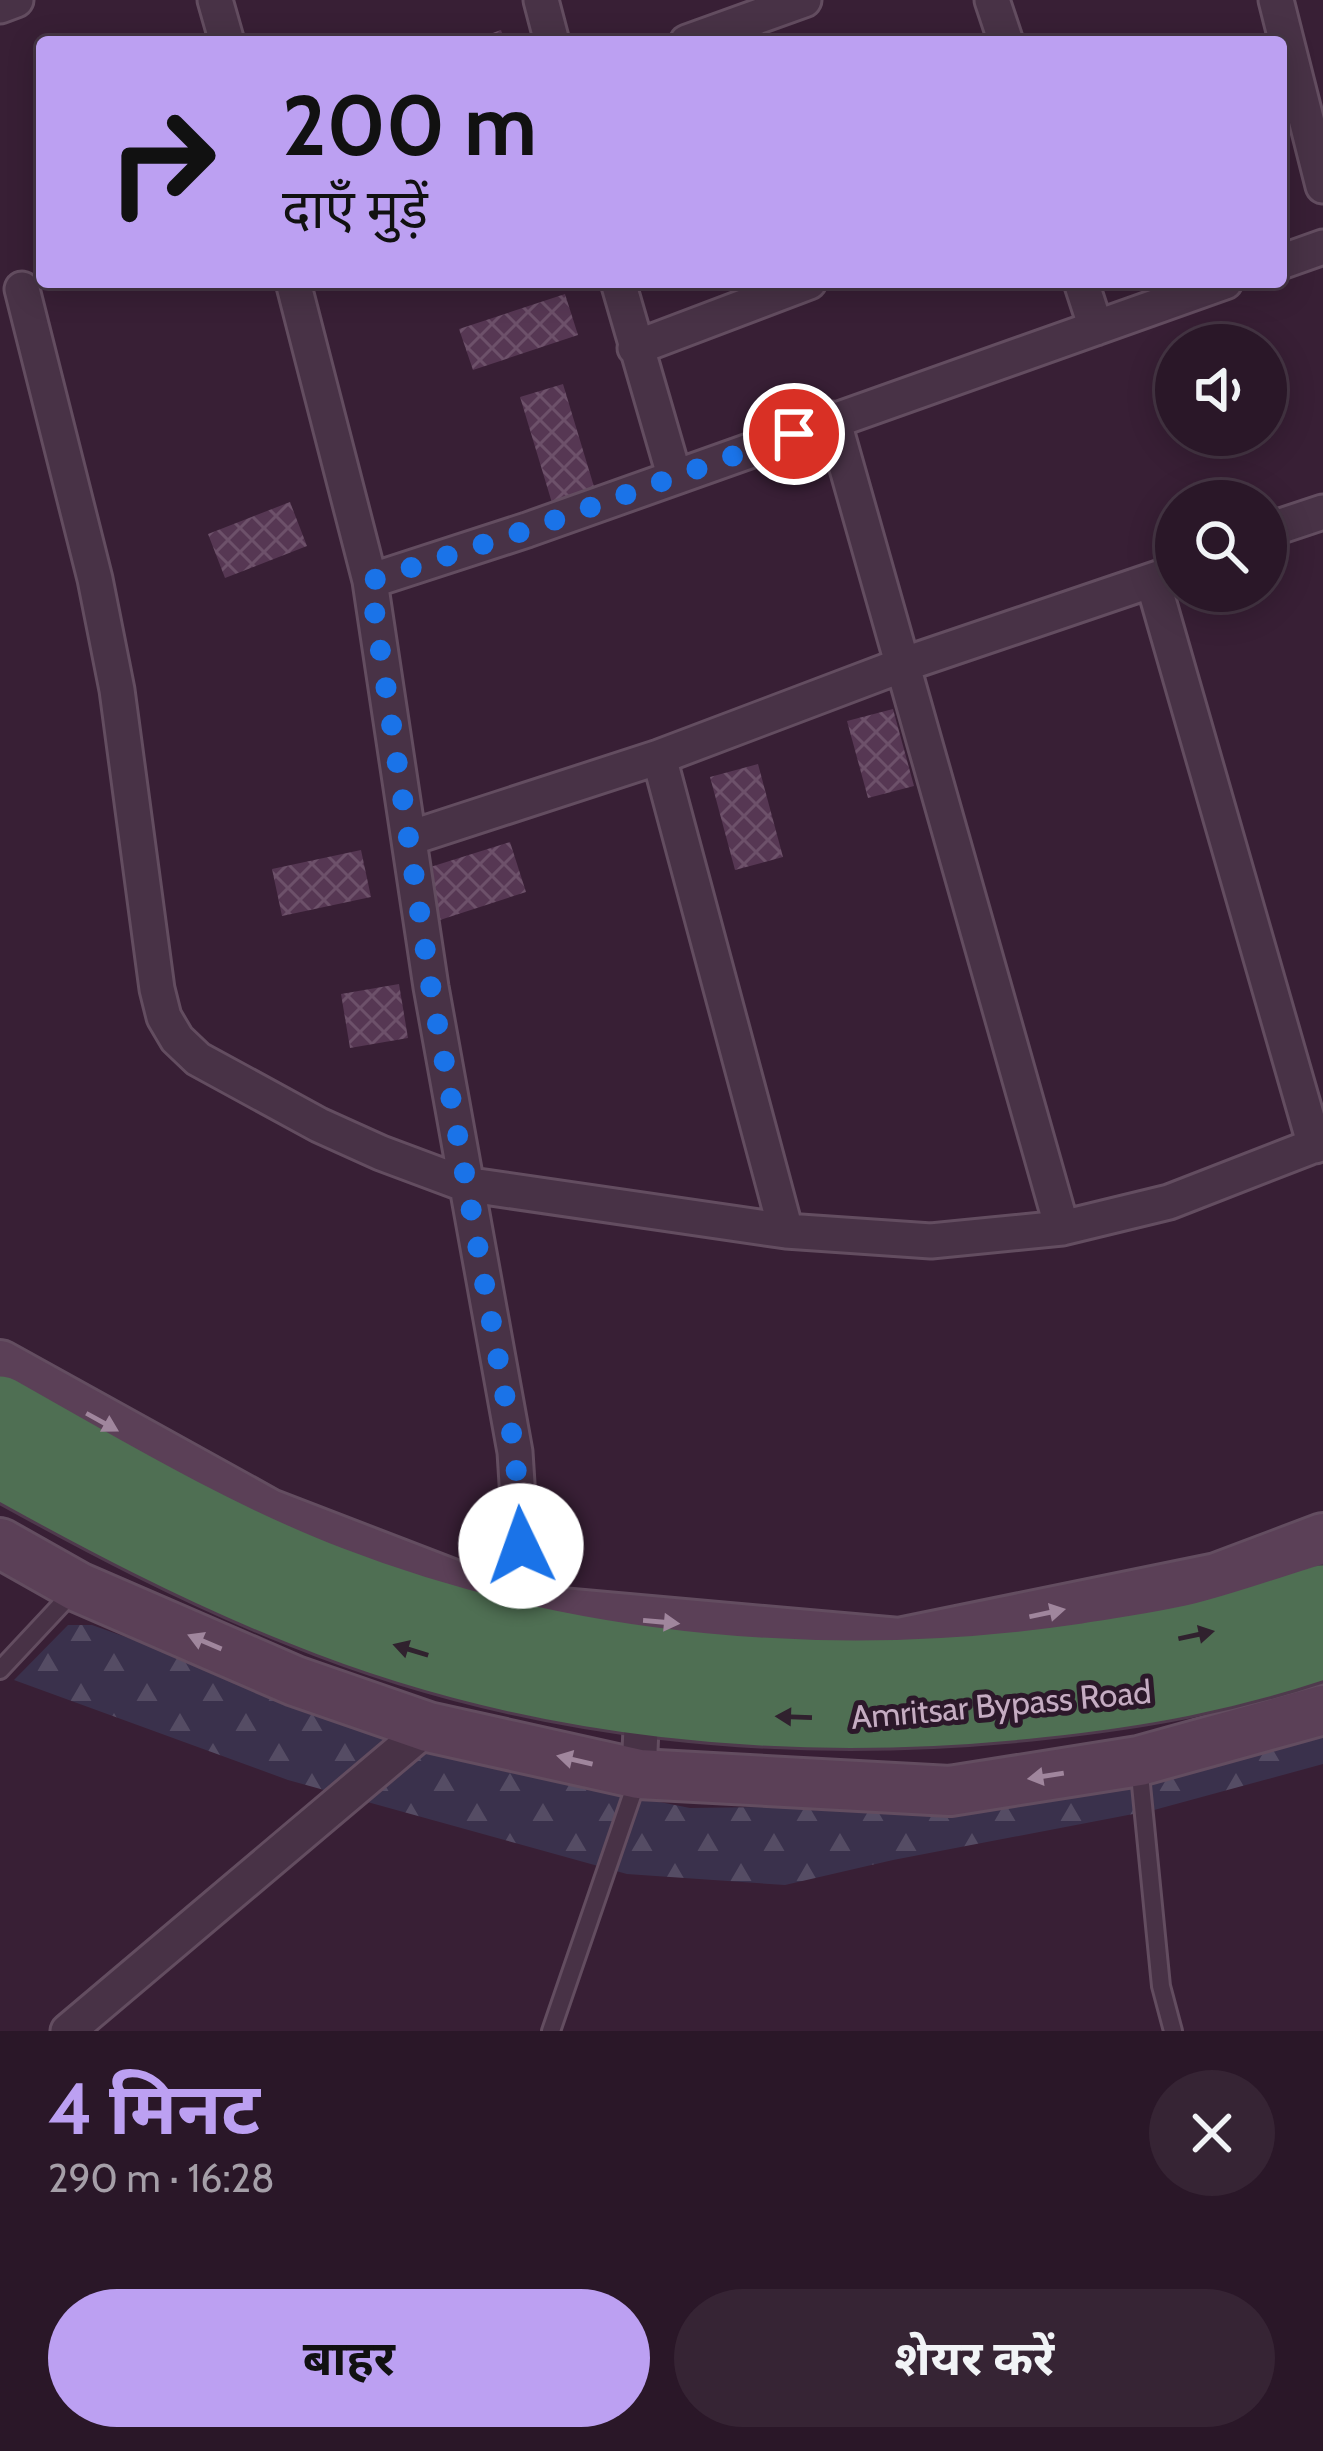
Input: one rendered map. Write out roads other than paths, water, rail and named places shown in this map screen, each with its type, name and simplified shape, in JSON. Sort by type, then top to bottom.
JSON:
[{"type":"highway","name":"Amritsar Bypass Road","points":[[0,1408],[151,1494],[333,1578],[532,1637],[658,1658],[862,1673],[1027,1664],[1207,1633],[1323,1597]]},
{"type":"highway","name":"Amritsar Bypass Road","points":[[0,1466],[224,1582],[304,1616],[456,1664],[641,1705],[773,1717],[963,1715],[1185,1688],[1323,1647]]},
{"type":"street","points":[[0,6],[16,0]]},
{"type":"street","points":[[215,0],[225,36]]},
{"type":"street","points":[[541,0],[550,36]]},
{"type":"street","points":[[704,36],[804,0]]},
{"type":"street","points":[[992,0],[1004,36]]},
{"type":"street","points":[[1276,0],[1285,36]]},
{"type":"street","points":[[1287,44],[1323,186]]},
{"type":"street","points":[[1287,260],[1323,247]]},
{"type":"street","points":[[295,288],[370,581],[464,1184],[515,1452],[521,1546],[516,1609]]},
{"type":"street","points":[[619,288],[674,475]]},
{"type":"street","points":[[635,348],[793,288]]},
{"type":"street","points":[[1083,288],[1096,328]]},
{"type":"street","points":[[370,581],[527,530],[1208,288]]},
{"type":"street","points":[[22,289],[95,579],[117,690],[164,1017],[198,1060],[340,1135],[464,1184],[786,1232],[931,1241],[1063,1228],[1169,1202],[1319,1144],[1174,612]]},
{"type":"street","points":[[833,419],[1063,1228]]},
{"type":"street","points":[[1287,524],[1323,512]]},
{"type":"street","points":[[410,838],[659,757],[902,665],[1155,580]]},
{"type":"street","points":[[659,757],[786,1232]]},
{"type":"street","points":[[0,1365],[269,1514],[516,1609],[899,1643],[1217,1578],[1323,1538]]},
{"type":"street","points":[[0,1543],[78,1587],[295,1682],[428,1727],[639,1774],[950,1791],[1138,1761],[1323,1710]]},
{"type":"street","points":[[639,1774],[641,1705]]},
{"type":"street","points":[[68,2031],[428,1727]]},
{"type":"lane","points":[[0,1670],[78,1587]]},
{"type":"lane","points":[[1138,1761],[1161,1986],[1173,2031]]},
{"type":"lane","points":[[551,2031],[639,1774]]}]
